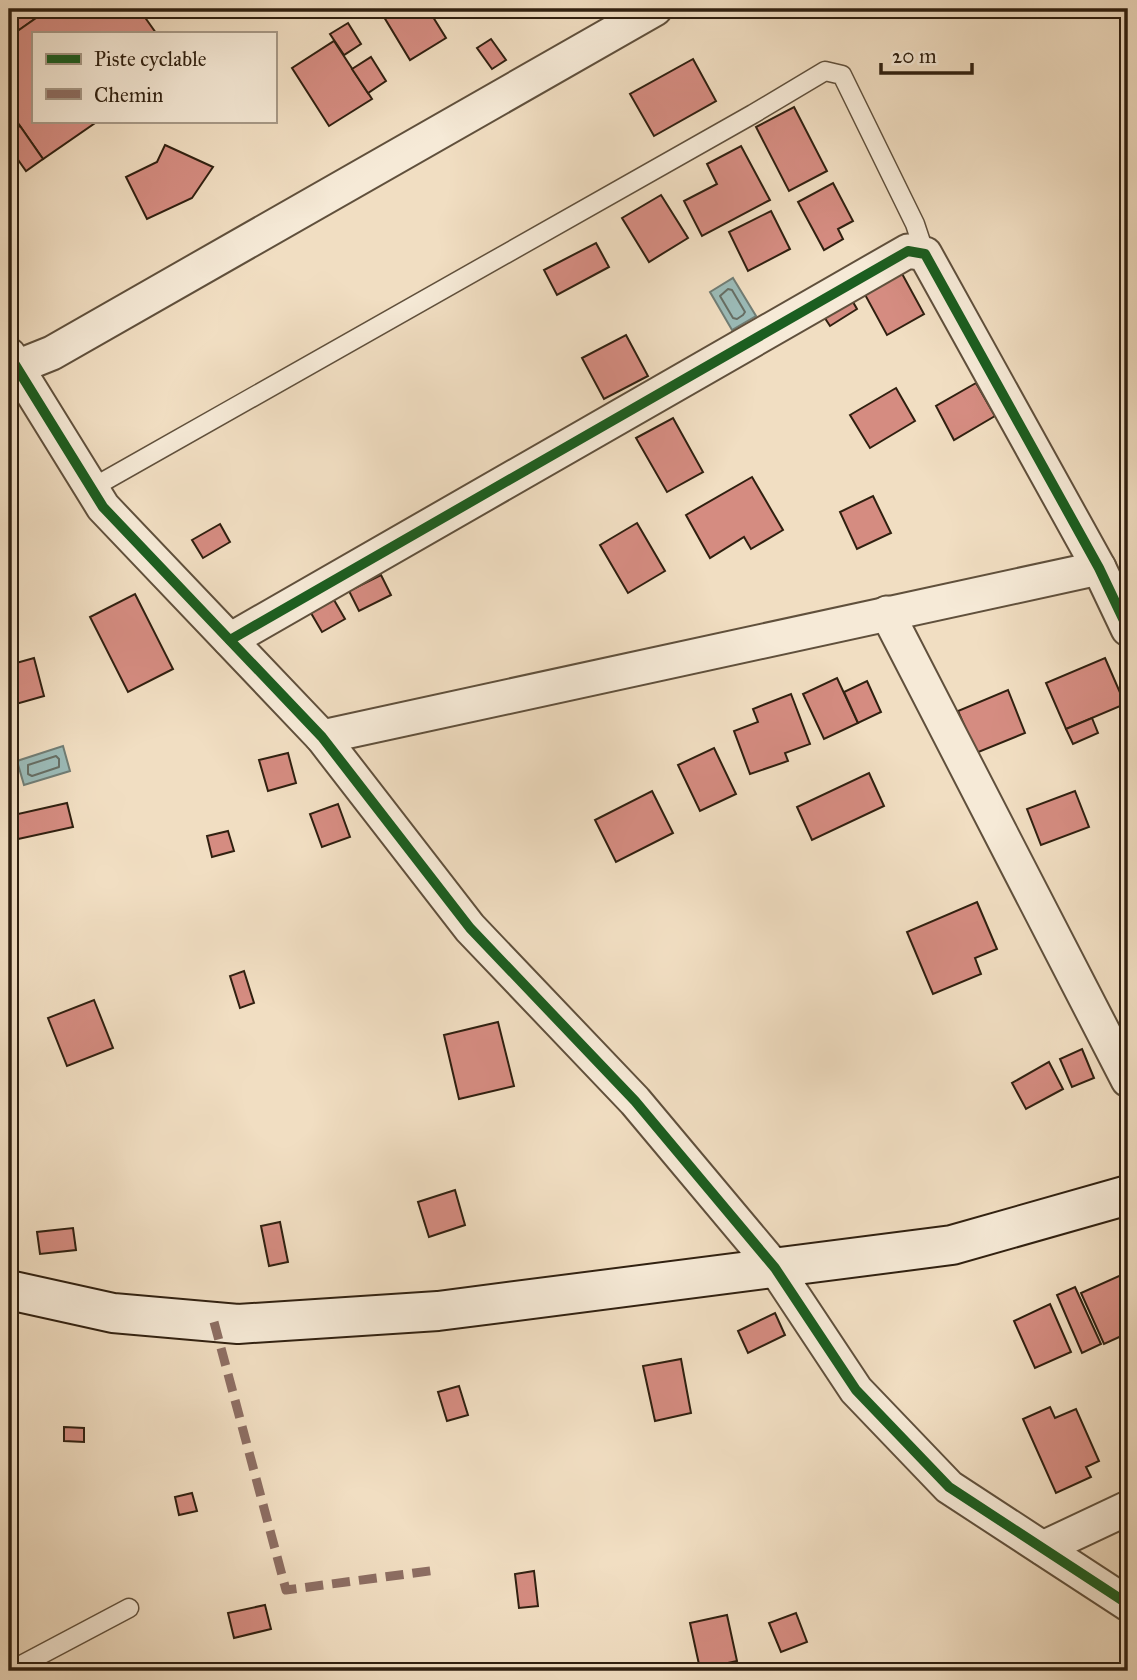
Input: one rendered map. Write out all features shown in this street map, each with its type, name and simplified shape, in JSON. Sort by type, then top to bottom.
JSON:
[{"type":"street","points":[[655,9],[52,353],[13,361],[103,507],[322,737],[470,928],[635,1101],[775,1268],[856,1390],[949,1486],[1128,1604]]},
{"type":"street","points":[[230,640],[908,251],[925,254],[1098,568],[1128,629]]},
{"type":"street","points":[[322,737],[1098,568]]},
{"type":"street","points":[[887,613],[1128,1080]]},
{"type":"street","points":[[9,1290],[113,1313],[238,1324],[438,1311],[952,1245],[1128,1195]]},
{"type":"street","points":[[1044,1548],[1128,1508]]},
{"type":"lane","points":[[92,488],[825,71],[842,75],[915,225],[925,254]]},
{"type":"lane","points":[[10,1671],[129,1608]]},
{"type":"water","points":[[733,278],[756,316],[732,330],[710,292]]},
{"type":"water","points":[[63,746],[70,771],[24,785],[17,761]]},
{"type":"building","points":[[9,9],[49,9],[9,37]]},
{"type":"building","points":[[49,9],[139,9],[155,32],[32,32],[32,122],[97,122],[43,159],[9,110],[9,37]]},
{"type":"building","points":[[398,9],[428,9],[446,38],[410,60],[384,17]]},
{"type":"building","points":[[348,23],[361,44],[344,55],[330,34]]},
{"type":"building","points":[[491,39],[506,60],[492,69],[477,48]]},
{"type":"building","points":[[334,41],[372,99],[329,126],[292,68]]},
{"type":"building","points":[[371,57],[386,81],[368,93],[352,69]]},
{"type":"building","points":[[693,59],[716,101],[654,136],[630,94]]},
{"type":"building","points":[[794,107],[827,171],[789,191],[756,127]]},
{"type":"building","points":[[20,126],[43,159],[26,171],[9,147],[9,133]]},
{"type":"building","points":[[165,145],[213,167],[192,198],[147,219],[126,177],[157,162]]},
{"type":"building","points":[[741,146],[770,200],[702,236],[684,201],[717,184],[707,164]]},
{"type":"building","points":[[833,183],[853,221],[838,229],[843,239],[824,250],[798,202]]},
{"type":"building","points":[[661,195],[688,238],[649,262],[622,218]]},
{"type":"building","points":[[771,211],[790,249],[748,271],[729,232]]},
{"type":"building","points":[[596,243],[609,267],[557,295],[544,270]]},
{"type":"building","points":[[900,270],[924,314],[887,335],[863,291]]},
{"type":"building","points":[[849,295],[857,309],[830,326],[821,312]]},
{"type":"building","points":[[626,335],[648,376],[604,399],[582,358]]},
{"type":"building","points":[[976,383],[995,416],[954,440],[936,406]]},
{"type":"building","points":[[896,388],[915,421],[870,448],[850,415]]},
{"type":"building","points":[[673,418],[703,472],[667,492],[636,438]]},
{"type":"building","points":[[752,477],[783,530],[751,549],[744,537],[710,558],[686,515]]},
{"type":"building","points":[[873,496],[891,533],[857,549],[840,512]]},
{"type":"building","points":[[637,523],[665,571],[628,593],[600,545]]},
{"type":"building","points":[[220,524],[230,542],[203,558],[192,540]]},
{"type":"building","points":[[381,575],[391,595],[359,611],[349,591]]},
{"type":"building","points":[[135,594],[173,669],[128,692],[90,617]]},
{"type":"building","points":[[334,600],[345,619],[322,632],[311,613]]},
{"type":"building","points":[[34,658],[44,696],[9,706],[9,665]]},
{"type":"building","points":[[1105,658],[1125,704],[1066,729],[1046,683]]},
{"type":"building","points":[[837,678],[858,723],[824,739],[803,694]]},
{"type":"building","points":[[867,681],[881,712],[858,723],[844,692]]},
{"type":"building","points":[[1008,690],[1025,733],[976,753],[958,711]]},
{"type":"building","points":[[791,694],[810,744],[785,753],[788,761],[750,774],[734,731],[758,722],[753,709]]},
{"type":"building","points":[[1092,718],[1098,733],[1073,744],[1066,729]]},
{"type":"building","points":[[714,748],[736,794],[700,811],[678,765]]},
{"type":"building","points":[[288,753],[296,783],[268,791],[259,760]]},
{"type":"building","points":[[869,773],[884,806],[812,840],[797,807]]},
{"type":"building","points":[[652,791],[673,833],[616,862],[595,820]]},
{"type":"building","points":[[1075,791],[1089,827],[1041,845],[1027,809]]},
{"type":"building","points":[[67,803],[73,827],[9,841],[9,816]]},
{"type":"building","points":[[338,804],[350,837],[322,847],[310,814]]},
{"type":"building","points":[[228,831],[234,851],[212,857],[207,836]]},
{"type":"building","points":[[977,902],[997,949],[975,958],[981,974],[933,994],[907,932]]},
{"type":"building","points":[[244,971],[254,1003],[240,1008],[230,976]]},
{"type":"building","points":[[94,1000],[113,1048],[67,1066],[48,1018]]},
{"type":"building","points":[[498,1022],[514,1086],[459,1099],[444,1035]]},
{"type":"building","points":[[1082,1049],[1094,1078],[1072,1087],[1060,1059]]},
{"type":"building","points":[[1049,1062],[1063,1089],[1026,1109],[1012,1083]]},
{"type":"building","points":[[455,1190],[465,1225],[429,1237],[418,1202]]},
{"type":"building","points":[[280,1222],[288,1262],[269,1266],[261,1226]]},
{"type":"building","points":[[73,1228],[76,1250],[40,1254],[37,1232]]},
{"type":"building","points":[[1128,1272],[1128,1333],[1104,1344],[1081,1293]]},
{"type":"building","points":[[1075,1287],[1101,1344],[1082,1353],[1057,1295]]},
{"type":"building","points":[[1050,1304],[1071,1352],[1035,1368],[1014,1321]]},
{"type":"building","points":[[775,1313],[785,1335],[748,1353],[738,1331]]},
{"type":"building","points":[[681,1359],[691,1413],[655,1421],[643,1366]]},
{"type":"building","points":[[459,1386],[468,1415],[447,1421],[438,1392]]},
{"type":"building","points":[[1050,1407],[1055,1418],[1076,1409],[1099,1461],[1086,1467],[1091,1477],[1056,1493],[1023,1419]]},
{"type":"building","points":[[64,1427],[84,1428],[84,1442],[64,1441]]},
{"type":"building","points":[[192,1493],[197,1511],[179,1515],[175,1497]]},
{"type":"building","points":[[534,1571],[538,1606],[519,1608],[515,1574]]},
{"type":"building","points":[[265,1605],[271,1629],[234,1638],[228,1613]]},
{"type":"building","points":[[796,1613],[807,1642],[781,1652],[769,1623]]},
{"type":"building","points":[[727,1615],[737,1661],[700,1669],[690,1623]]},
{"type":"marked path","points":[[214,1322],[286,1590],[437,1570]]},
{"type":"cycle path","points":[[230,640],[908,251],[925,254],[1099,568],[1128,629]]},
{"type":"cycle path","points":[[9,355],[103,507],[322,737],[470,928],[635,1101],[775,1268],[856,1390],[949,1487],[1128,1604]]}]
